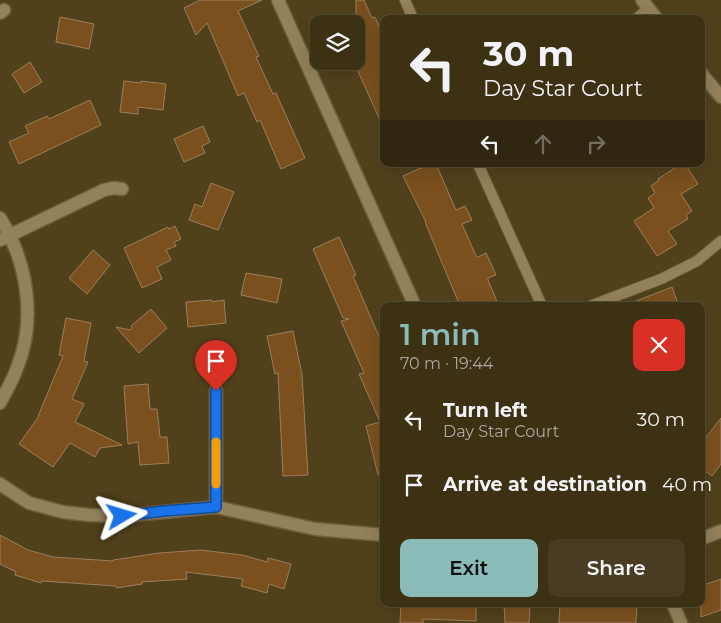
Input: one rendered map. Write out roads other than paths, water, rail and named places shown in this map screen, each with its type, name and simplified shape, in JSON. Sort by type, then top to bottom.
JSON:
[{"type":"street","points":[[278,0],[413,302]]},
{"type":"street","points":[[705,78],[721,97]]},
{"type":"street","points":[[6,238],[104,190],[122,189]]},
{"type":"street","points":[[0,218],[6,238],[23,273],[27,295],[28,318],[18,368],[0,402]]},
{"type":"street","points":[[216,391],[216,507]]},
{"type":"street","points":[[0,484],[29,503],[63,512],[89,516],[122,516],[216,507],[315,529],[380,535]]},
{"type":"street","points":[[705,537],[721,531]]},
{"type":"street","points":[[674,607],[681,623]]},
{"type":"lane","points":[[405,0],[411,15]]},
{"type":"lane","points":[[479,167],[540,302]]},
{"type":"lane","points":[[601,302],[661,279],[697,261],[721,241]]}]
